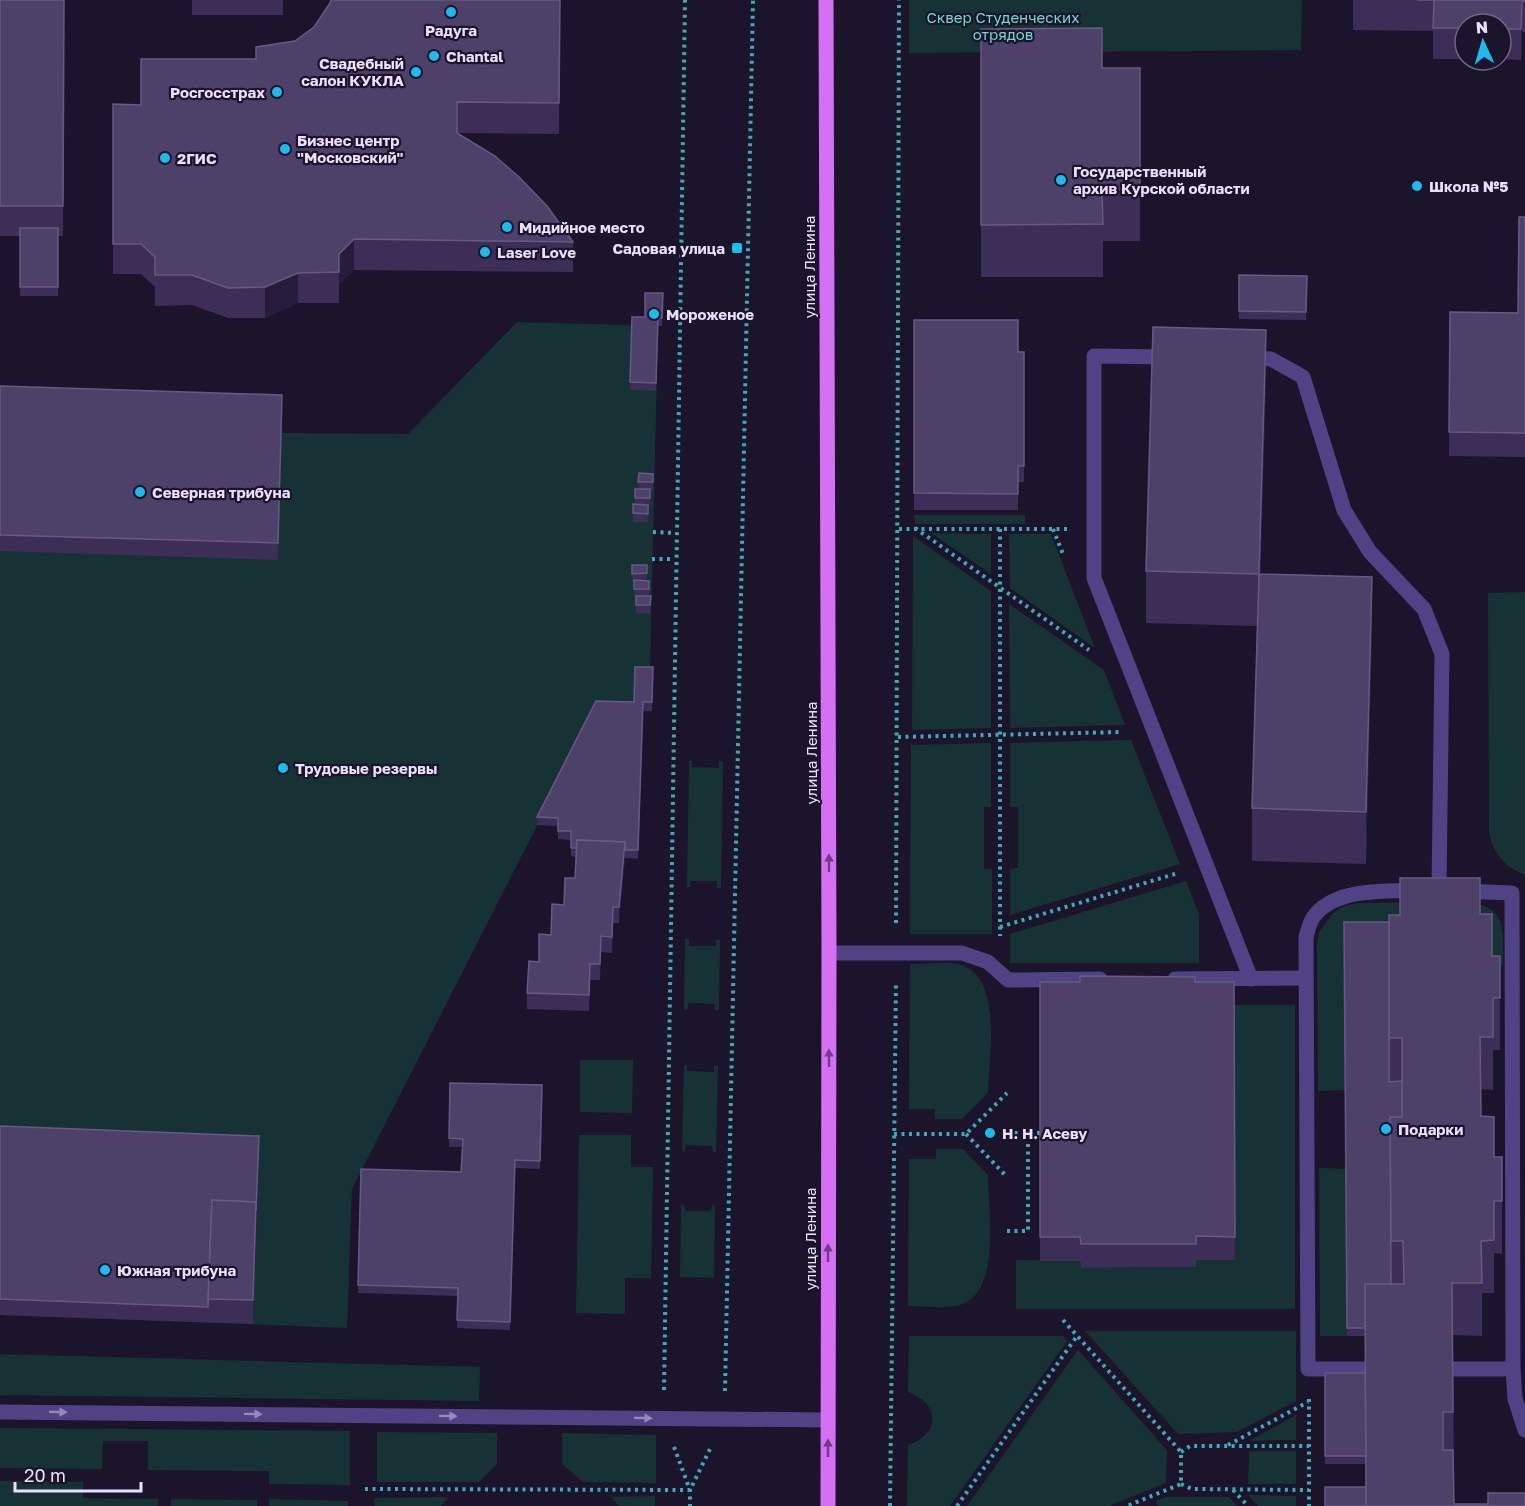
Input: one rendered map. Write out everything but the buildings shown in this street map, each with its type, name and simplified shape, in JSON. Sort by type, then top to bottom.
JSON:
[{"type":"main road","name":"улица Ленина","points":[[826,0],[828,1506]]},
{"type":"street","points":[[1188,357],[1094,356],[1094,578],[1251,979]]},
{"type":"street","points":[[1224,358],[1271,359],[1304,377],[1344,510],[1370,552],[1424,609],[1442,654],[1438,890]]},
{"type":"street","points":[[1365,1369],[1308,1369],[1306,937],[1314,916],[1335,899],[1352,894],[1438,890],[1519,893],[1513,1369],[1515,1399],[1525,1430]]},
{"type":"street","points":[[829,953],[962,953],[988,962],[1008,980],[1112,979]]},
{"type":"street","points":[[1158,979],[1306,978]]},
{"type":"street","points":[[1452,1369],[1513,1369]]},
{"type":"street","points":[[0,1412],[828,1420]]},
{"type":"path","points":[[685,0],[663,1419],[690,1490],[690,1506]]},
{"type":"path","points":[[690,1490],[725,1419],[753,0]]},
{"type":"path","points":[[890,1506],[898,737],[899,0]]},
{"type":"path","points":[[915,528],[1096,655]]},
{"type":"path","points":[[899,529],[1093,529]]},
{"type":"path","points":[[1000,529],[1000,973]]},
{"type":"path","points":[[653,532],[675,533]]},
{"type":"path","points":[[652,560],[675,559]]},
{"type":"path","points":[[898,737],[1133,732]]},
{"type":"path","points":[[1000,927],[1187,870]]},
{"type":"path","points":[[894,1134],[966,1134],[1007,1093]]},
{"type":"path","points":[[1007,1133],[1040,1132]]},
{"type":"path","points":[[1007,1231],[1028,1231],[1028,1133]]},
{"type":"path","points":[[966,1134],[1007,1177]]},
{"type":"path","points":[[1063,1320],[1181,1452],[1181,1484]]},
{"type":"path","points":[[957,1506],[1077,1336]]},
{"type":"path","points":[[1308,1369],[1309,1506]]},
{"type":"path","points":[[1227,1446],[1309,1402]]},
{"type":"path","points":[[1181,1452],[1190,1446],[1309,1446]]},
{"type":"path","points":[[1126,1506],[1181,1484],[1192,1489],[1309,1490]]},
{"type":"path","points":[[365,1489],[690,1490]]},
{"type":"path","points":[[1232,1490],[1248,1506]]},
{"type":"green space","name":"Сквер Студенческих отрядов","points":[[909,0],[1302,0],[1301,50],[909,53]]},
{"type":"green space","name":"Трудовые резервы","points":[[517,322],[658,326],[649,711],[596,710],[352,1189],[347,1328],[0,1315],[0,402],[282,433],[408,434]]},
{"type":"green space","points":[[914,515],[1025,515],[1025,524],[915,524]]},
{"type":"green space","points":[[931,533],[991,534],[991,574]]},
{"type":"green space","points":[[1009,534],[1051,534],[1095,648],[1010,588]]},
{"type":"green space","points":[[913,536],[991,591],[991,728],[912,730]]},
{"type":"green space","points":[[1525,592],[1525,875],[1501,859],[1489,832],[1488,593]]},
{"type":"green space","points":[[1009,604],[1104,670],[1125,725],[1010,728]]},
{"type":"green space","points":[[1131,740],[1180,864],[1010,915],[1010,869],[1018,868],[1018,807],[1010,807],[1010,743]]},
{"type":"green space","points":[[991,743],[991,807],[984,807],[984,869],[992,869],[992,934],[910,934],[911,745]]},
{"type":"green space","points":[[692,760],[692,767],[719,768],[719,761],[723,761],[721,888],[717,888],[717,881],[690,881],[690,887],[687,887],[689,761]]},
{"type":"green space","points":[[1186,881],[1199,914],[1199,963],[1010,963],[1010,934]]},
{"type":"green space","points":[[1466,902],[1490,909],[1497,915],[1503,932],[1503,966],[1480,967],[1344,931],[1345,1090],[1318,1091],[1317,946],[1319,932],[1333,913],[1344,906],[1358,903]]},
{"type":"green space","points":[[685,939],[689,939],[689,946],[716,946],[716,939],[720,940],[719,1010],[715,1010],[715,1004],[688,1003],[688,1009],[684,1010]]},
{"type":"green space","points":[[910,964],[957,964],[972,971],[982,983],[988,1000],[991,1039],[988,1093],[962,1119],[935,1119],[935,1109],[909,1109]]},
{"type":"green space","points":[[1234,1005],[1295,1005],[1295,1309],[1016,1309],[1016,1260],[1080,1261],[1081,1268],[1195,1267],[1196,1260],[1235,1260]]},
{"type":"green space","points":[[580,1060],[633,1060],[632,1113],[580,1112]]},
{"type":"green space","points":[[684,1065],[687,1065],[687,1071],[714,1072],[714,1066],[718,1065],[716,1152],[713,1152],[712,1146],[686,1145],[685,1152],[682,1151]]},
{"type":"green space","points":[[579,1135],[631,1135],[631,1167],[653,1167],[651,1278],[625,1278],[625,1314],[576,1313]]},
{"type":"green space","points":[[936,1149],[963,1149],[988,1175],[990,1251],[987,1271],[980,1288],[970,1300],[949,1307],[908,1306],[909,1159],[936,1159]]},
{"type":"green space","points":[[1319,1168],[1346,1169],[1347,1336],[1320,1336]]},
{"type":"green space","points":[[681,1205],[684,1205],[685,1211],[711,1211],[712,1205],[715,1206],[714,1278],[680,1277]]},
{"type":"green space","points":[[1085,1331],[1296,1331],[1296,1401],[1237,1432],[1178,1434]]},
{"type":"green space","points":[[909,1336],[1063,1336],[1067,1341],[950,1506],[907,1506],[908,1445],[926,1434],[931,1427],[932,1419],[931,1411],[926,1404],[919,1397],[908,1392]]},
{"type":"green space","points":[[1078,1350],[1167,1450],[1166,1483],[1109,1506],[967,1506]]},
{"type":"green space","points":[[0,1354],[480,1367],[479,1401],[0,1395]]},
{"type":"green space","points":[[1296,1415],[1296,1440],[1249,1441]]},
{"type":"green space","points":[[0,1428],[350,1431],[350,1485],[269,1484],[269,1471],[148,1470],[148,1441],[103,1441],[102,1469],[0,1468]]},
{"type":"green space","points":[[377,1432],[497,1433],[497,1464],[479,1482],[377,1482]]},
{"type":"green space","points":[[562,1433],[656,1435],[656,1483],[583,1482],[562,1464]]},
{"type":"green space","points":[[1249,1451],[1296,1451],[1296,1484],[1248,1484]]},
{"type":"green space","points":[[0,1481],[83,1482],[83,1498],[158,1499],[158,1506],[0,1506]]},
{"type":"green space","points":[[1248,1495],[1296,1496],[1296,1506],[1258,1506]]},
{"type":"green space","points":[[655,1496],[655,1506],[619,1506],[611,1497]]},
{"type":"green space","points":[[449,1497],[441,1506],[375,1506],[374,1498]]},
{"type":"green space","points":[[1166,1497],[1229,1497],[1237,1506],[1158,1506],[1156,1501]]},
{"type":"green space","points":[[171,1499],[257,1500],[257,1506],[171,1506]]},
{"type":"green space","points":[[269,1499],[348,1501],[348,1506],[269,1506]]},
{"type":"place","name":"Радуга","points":[[451,12]]},
{"type":"place","name":"Chantal","points":[[434,56]]},
{"type":"place","name":"Свадебный салон КУКЛА","points":[[416,72]]},
{"type":"place","name":"Росгосстрах","points":[[277,92]]},
{"type":"place","name":"Бизнес центр \"Московский\"","points":[[285,149]]},
{"type":"place","name":"2ГИС","points":[[165,158]]},
{"type":"place","name":"Государственный архив Курской области","points":[[1061,180]]},
{"type":"place","name":"Школа №5","points":[[1417,186]]},
{"type":"place","name":"Мидийное место","points":[[507,227]]},
{"type":"place","name":"Садовая улица","points":[[737,248]]},
{"type":"place","name":"Laser Love","points":[[485,252]]},
{"type":"place","name":"Мороженое","points":[[654,314]]},
{"type":"place","name":"Северная трибуна","points":[[140,492]]},
{"type":"place","name":"Трудовые резервы","points":[[283,768]]},
{"type":"place","name":"Подарки","points":[[1386,1129]]},
{"type":"place","name":"Н. Н. Асеву","points":[[990,1133]]},
{"type":"place","name":"Южная трибуна","points":[[105,1270]]}]
